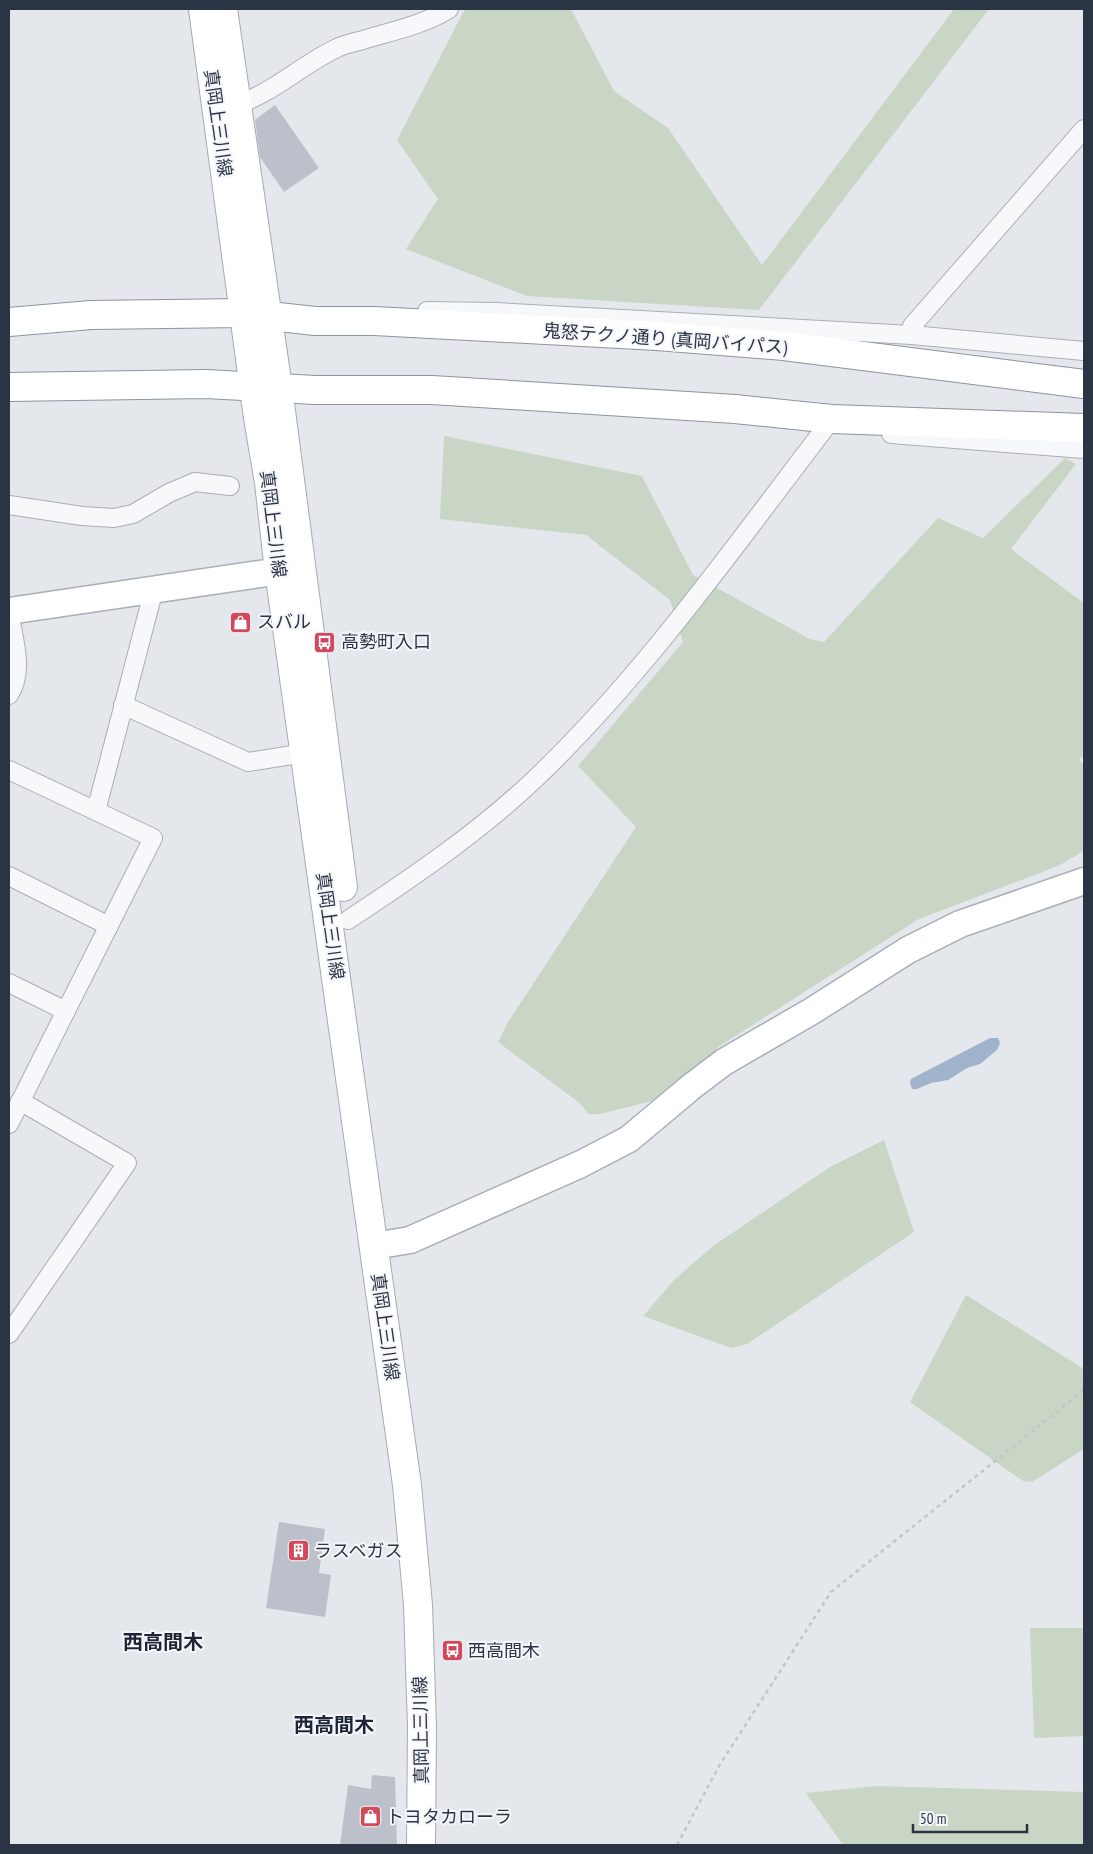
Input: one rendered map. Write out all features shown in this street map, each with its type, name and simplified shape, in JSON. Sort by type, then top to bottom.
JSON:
[{"type":"main road","name":"真岡上三川線","points":[[203,9],[226,107],[266,387],[258,418],[269,483],[290,569],[348,920],[384,1245],[418,1605],[422,1727],[421,1845]]},
{"type":"main road","name":"真岡上三川線","points":[[223,9],[226,107]]},
{"type":"main road","name":"鬼怒テクノ通り (真岡バイパス)","points":[[9,322],[90,315],[255,314],[315,321],[374,321],[657,336],[784,346],[1084,384]]},
{"type":"main road","points":[[9,387],[206,384],[432,390],[734,409],[832,419],[1084,428]]},
{"type":"main road","name":"真岡上三川線","points":[[290,569],[305,753],[424,1484],[435,1604],[440,1727],[439,1845]]},
{"type":"street","points":[[226,107],[276,86],[315,60],[339,47],[432,19],[449,9]]},
{"type":"street","points":[[912,334],[912,326],[1084,129]]},
{"type":"street","points":[[374,321],[406,311],[496,312],[912,334],[1084,351]]},
{"type":"street","points":[[348,920],[420,873],[498,812],[534,780],[591,722],[666,634],[832,419],[878,433],[1084,449]]},
{"type":"street","points":[[9,505],[82,516],[114,518],[133,514],[169,493],[195,482],[230,486]]},
{"type":"street","points":[[9,695],[15,686],[18,670],[9,611],[290,569]]},
{"type":"street","points":[[96,811],[154,590]]},
{"type":"street","points":[[123,705],[248,762],[305,753]]},
{"type":"street","points":[[9,770],[153,838],[66,1011],[18,1094],[9,1124]]},
{"type":"street","points":[[9,876],[109,926]]},
{"type":"street","points":[[384,1245],[410,1240],[581,1164],[629,1140],[691,1087],[724,1062],[812,1011],[908,950],[960,924],[1084,882]]},
{"type":"street","points":[[9,983],[66,1011]]},
{"type":"street","points":[[9,1334],[127,1163],[18,1094]]},
{"type":"path","points":[[677,1845],[719,1766],[831,1592],[1084,1390]]},
{"type":"green space","points":[[465,9],[571,9],[614,91],[668,128],[762,265],[954,9],[989,9],[759,310],[527,296],[406,249],[438,199],[397,140]]},
{"type":"green space","points":[[444,436],[642,476],[693,575],[810,639],[824,642],[938,518],[983,538],[1065,458],[1076,464],[1011,549],[1084,603],[1084,756],[1079,759],[1084,765],[1084,851],[1058,866],[919,919],[718,1047],[684,1093],[600,1114],[588,1114],[581,1104],[498,1042],[508,1022],[636,827],[578,766],[683,642],[670,600],[586,535],[440,519]]},
{"type":"green space","points":[[884,1140],[914,1232],[747,1344],[731,1348],[643,1316],[674,1280],[713,1246],[830,1167]]},
{"type":"green space","points":[[966,1295],[1084,1369],[1084,1449],[1032,1482],[1023,1481],[910,1402]]},
{"type":"green space","points":[[1030,1628],[1084,1628],[1084,1736],[1034,1738]]},
{"type":"green space","points":[[876,1786],[1084,1792],[1084,1845],[843,1845],[806,1793]]},
{"type":"water","points":[[990,1038],[998,1038],[1000,1043],[997,1050],[980,1064],[967,1068],[948,1080],[912,1089],[911,1079]]},
{"type":"building","points":[[275,105],[319,168],[284,192],[260,157],[255,120]]},
{"type":"building","name":"ラスベガス","points":[[279,1522],[325,1529],[319,1573],[331,1575],[325,1617],[266,1608]]},
{"type":"building","name":"トヨタカローラ","points":[[372,1775],[395,1777],[397,1845],[340,1845],[348,1785],[371,1789]]},
{"type":"place","name":"スバル","points":[[241,622]]},
{"type":"place","name":"高勢町入口","points":[[325,642]]},
{"type":"place","name":"ラスベガス","points":[[298,1551]]},
{"type":"place","name":"西高間木","points":[[452,1651]]},
{"type":"place","name":"トヨタカローラ","points":[[370,1817]]},
{"type":"district","name":"西高間木","points":[[163,1642]]},
{"type":"district","name":"西高間木","points":[[334,1725]]}]
